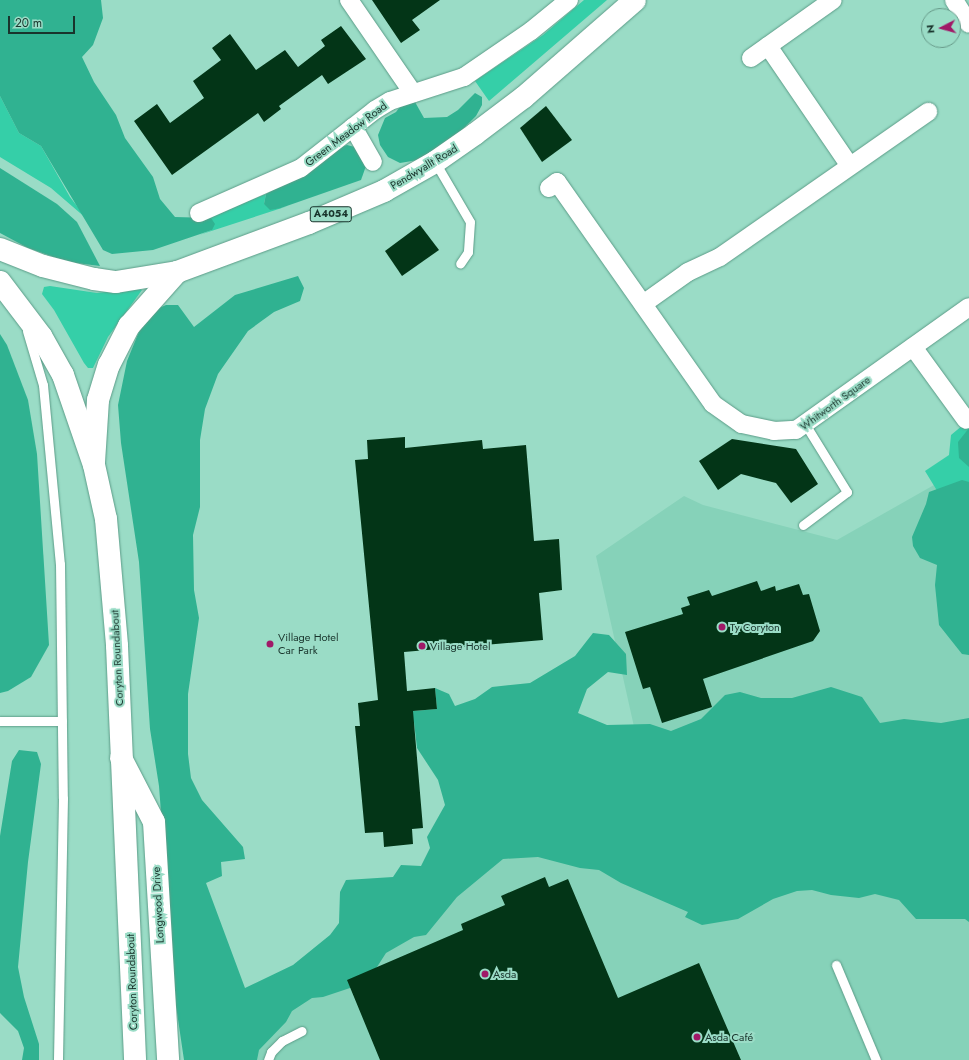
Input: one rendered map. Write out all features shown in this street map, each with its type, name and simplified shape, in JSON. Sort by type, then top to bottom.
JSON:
[{"type":"main road","name":"Pendwyallt Road","points":[[0,249],[43,266],[94,279],[116,282],[177,272],[344,209],[434,162],[518,101],[635,0]]},
{"type":"main road","name":"Pendwyallt Road","points":[[94,465],[98,400],[110,366],[129,326],[177,272]]},
{"type":"main road","name":"Coryton Roundabout","points":[[0,282],[14,298],[41,336],[63,375],[94,465],[106,519],[112,574],[135,1060]]},
{"type":"main road","name":"Longwood Drive","points":[[121,758],[154,822],[168,1060]]},
{"type":"street","points":[[349,0],[413,93]]},
{"type":"street","name":"Green Meadow Road","points":[[199,213],[301,168],[390,101],[413,93],[452,83],[477,70],[569,0]]},
{"type":"street","points":[[751,58],[833,0]]},
{"type":"street","points":[[954,0],[969,24]]},
{"type":"street","points":[[768,46],[850,166]]},
{"type":"street","points":[[643,304],[688,272],[720,257],[928,112]]},
{"type":"street","points":[[354,127],[373,162]]},
{"type":"street","name":"Whitworth Square","points":[[549,188],[557,182],[713,404],[742,424],[774,431],[796,430],[969,307]]},
{"type":"street","points":[[913,347],[966,420]]},
{"type":"lane","points":[[434,162],[470,222],[468,252],[460,264]]},
{"type":"lane","points":[[14,298],[33,344],[43,385],[60,564],[62,721],[58,1060]]},
{"type":"lane","points":[[803,525],[847,492],[805,424]]},
{"type":"lane","points":[[0,722],[62,721]]},
{"type":"lane","points":[[836,965],[876,1060]]},
{"type":"lane","points":[[268,1060],[271,1052],[282,1041],[302,1031]]},
{"type":"shaded area","points":[[0,0],[101,0],[103,18],[93,45],[82,57],[94,82],[116,115],[125,138],[153,177],[160,199],[175,217],[211,218],[215,224],[212,230],[153,250],[112,254],[103,250],[41,146],[19,133],[0,96]]},
{"type":"shaded area","points":[[584,0],[607,0],[489,101],[475,81],[543,35]]},
{"type":"shaded area","points":[[475,93],[482,97],[482,105],[476,116],[447,145],[418,160],[400,163],[388,157],[380,145],[378,135],[385,118],[396,112],[402,104],[415,102],[424,118],[447,117],[458,110]]},
{"type":"shaded area","points":[[0,96],[19,133],[41,146],[70,197],[87,219],[51,188],[0,157]]},
{"type":"shaded area","points":[[347,145],[359,148],[366,166],[361,180],[281,208],[270,210],[264,204],[266,194],[335,149]]},
{"type":"shaded area","points":[[0,168],[57,204],[77,222],[100,266],[68,262],[28,248],[0,233]]},
{"type":"shaded area","points":[[266,194],[264,204],[281,208],[288,206],[199,235],[212,230],[206,218]]},
{"type":"shaded area","points":[[298,276],[304,288],[300,301],[274,312],[248,331],[218,374],[205,409],[200,440],[200,507],[193,535],[194,590],[199,618],[188,694],[188,754],[191,778],[202,800],[243,847],[245,859],[221,862],[222,876],[206,883],[245,988],[293,965],[330,935],[339,923],[340,892],[346,880],[393,877],[401,865],[421,866],[430,848],[427,837],[445,805],[438,780],[417,748],[414,722],[392,723],[391,713],[437,709],[435,688],[449,694],[455,706],[475,699],[492,687],[530,683],[575,656],[593,633],[609,635],[626,654],[627,675],[608,672],[587,689],[578,713],[607,725],[650,724],[671,731],[701,719],[725,695],[740,692],[761,698],[792,698],[831,687],[862,697],[880,723],[904,719],[941,723],[969,718],[969,922],[965,919],[916,919],[899,900],[875,894],[859,898],[831,895],[812,890],[797,891],[773,899],[738,919],[702,925],[685,917],[688,912],[621,883],[599,870],[580,868],[538,857],[503,859],[457,897],[426,935],[414,937],[386,953],[377,967],[350,988],[323,997],[312,998],[292,1011],[286,1022],[259,1050],[257,1060],[184,1060],[175,999],[159,786],[150,729],[139,562],[121,443],[118,405],[127,361],[138,334],[152,311],[166,305],[178,305],[194,327],[235,295]]},
{"type":"shaded area","points":[[50,286],[97,293],[138,288],[142,290],[108,337],[93,368],[88,368],[84,363],[54,310],[42,294],[44,287]]},
{"type":"shaded area","points":[[0,334],[7,345],[28,400],[37,454],[49,645],[31,677],[8,691],[0,693]]},
{"type":"shaded area","points":[[969,420],[969,543],[925,471],[949,455],[951,435]]},
{"type":"shaded area","points":[[969,428],[969,467],[959,458],[958,442]]},
{"type":"shaded area","points":[[962,480],[969,482],[969,655],[962,654],[939,625],[935,585],[937,565],[920,558],[913,546],[912,537],[926,504],[929,492]]},
{"type":"shaded area","points":[[934,485],[969,543],[969,736],[649,794],[596,556],[684,496],[703,505],[837,540]]},
{"type":"shaded area","points":[[19,750],[37,752],[41,764],[28,862],[18,967],[24,997],[39,1044],[39,1060],[22,1060],[24,1048],[18,1031],[0,1013],[0,836],[12,761]]},
{"type":"shaded area","points":[[531,850],[776,878],[969,883],[969,1060],[229,1060],[332,970],[494,857]]},
{"type":"building","points":[[372,0],[440,0],[412,20],[420,30],[401,43]]},
{"type":"building","points":[[341,26],[366,59],[328,84],[322,75],[279,106],[281,109],[264,122],[258,113],[172,175],[134,121],[157,104],[170,123],[204,98],[193,81],[221,60],[212,48],[230,34],[256,70],[285,50],[298,67],[325,46],[321,40]]},
{"type":"building","points":[[546,106],[572,140],[542,162],[520,128]]},
{"type":"building","points":[[420,225],[439,250],[402,276],[385,251]]},
{"type":"building","name":"Village Hotel","points":[[405,437],[405,448],[482,440],[483,449],[526,445],[534,541],[559,539],[562,590],[539,593],[543,640],[404,652],[407,691],[435,688],[437,709],[413,711],[423,828],[412,829],[413,844],[384,847],[383,832],[365,833],[355,726],[360,726],[358,703],[378,700],[355,460],[368,459],[367,440]]},
{"type":"building","points":[[732,439],[796,449],[818,484],[791,503],[776,483],[741,474],[718,490],[699,461]]},
{"type":"building","points":[[757,581],[761,591],[775,586],[776,591],[799,584],[803,595],[809,594],[820,631],[813,641],[703,679],[712,707],[662,723],[650,687],[643,689],[625,632],[683,614],[681,608],[690,605],[687,597],[709,590],[712,596]]},
{"type":"building","name":"Asda","points":[[545,877],[549,887],[568,879],[618,998],[699,963],[741,1060],[380,1060],[347,980],[463,930],[461,924],[505,905],[501,896]]},
{"type":"place","name":"Ty Coryton","points":[[722,627]]},
{"type":"place","name":"Village Hotel Car Park","points":[[270,644]]},
{"type":"place","name":"Village Hotel","points":[[422,646]]},
{"type":"place","name":"Asda","points":[[485,974]]},
{"type":"place","name":"Asda Café","points":[[697,1037]]}]
